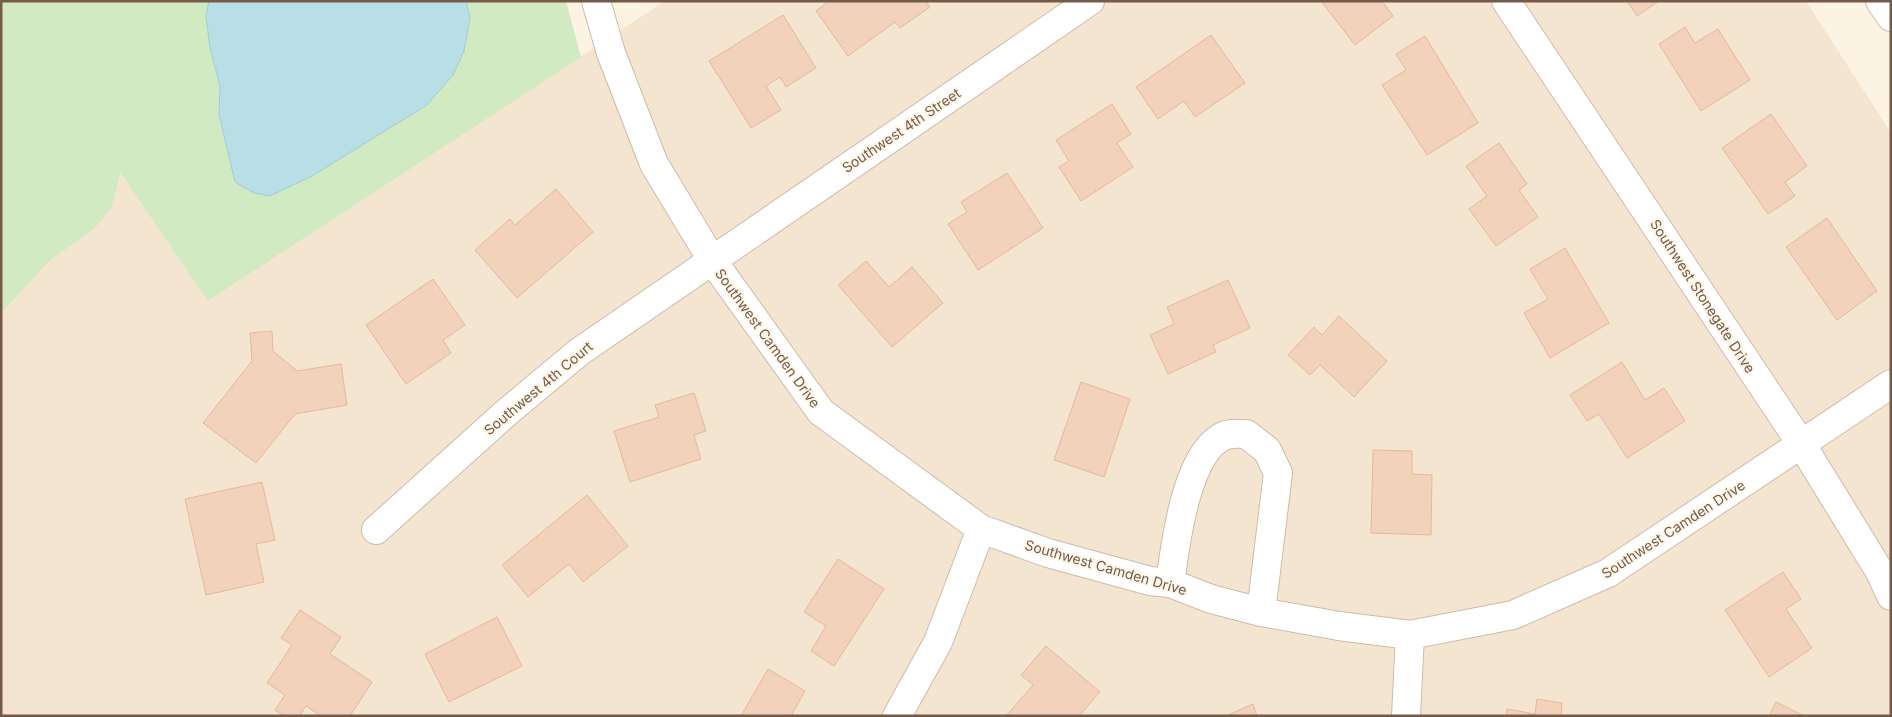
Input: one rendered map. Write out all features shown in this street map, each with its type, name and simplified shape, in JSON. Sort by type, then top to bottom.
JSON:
[{"type":"street","name":"Southwest Camden Drive","points":[[596,1],[611,53],[654,164],[712,260],[821,412],[980,529],[1048,553],[1150,580],[1170,583],[1211,598],[1261,612],[1339,626],[1410,635],[1513,615],[1608,574],[1891,384]]},
{"type":"street","name":"Southwest 4th Street","points":[[712,260],[1090,1]]},
{"type":"street","name":"Southwest Stonegate Drive","points":[[1506,1],[1802,445],[1876,564],[1891,596]]},
{"type":"street","points":[[1880,1],[1891,17]]},
{"type":"street","name":"Southwest 4th Court","points":[[376,530],[506,413],[579,352],[712,260]]},
{"type":"street","points":[[1170,583],[1180,519],[1194,471],[1211,446],[1226,435],[1246,434],[1267,450],[1278,473],[1261,612]]},
{"type":"street","points":[[897,716],[938,642],[980,529]]},
{"type":"street","points":[[1406,716],[1410,635]]},
{"type":"shaded area","points":[[1,1],[74,1],[208,301],[665,1],[1806,1],[1891,133],[1891,716],[1,716]]},
{"type":"green space","points":[[1,1],[566,1],[581,57],[208,301],[120,172],[112,207],[95,228],[49,261],[1,313]]},
{"type":"water","points":[[209,1],[466,1],[470,18],[464,51],[453,75],[427,105],[312,176],[270,196],[254,193],[235,182],[219,114],[220,86],[210,48],[206,16]]},
{"type":"building","points":[[829,1],[926,1],[930,7],[900,28],[895,22],[848,56],[816,11]]},
{"type":"building","points":[[1321,1],[1382,1],[1393,16],[1355,45]]},
{"type":"building","points":[[1627,1],[1659,1],[1637,16]]},
{"type":"building","points":[[783,15],[816,68],[786,87],[780,77],[766,86],[781,110],[751,128],[709,61]]},
{"type":"building","points":[[1685,27],[1695,43],[1718,29],[1750,80],[1701,111],[1659,44]]},
{"type":"building","points":[[1211,35],[1245,83],[1195,117],[1184,101],[1158,119],[1136,87]]},
{"type":"building","points":[[1425,36],[1478,123],[1427,155],[1382,85],[1406,70],[1396,54]]},
{"type":"building","points":[[1112,104],[1131,134],[1117,143],[1133,167],[1081,201],[1059,167],[1069,161],[1056,140]]},
{"type":"building","points":[[1771,114],[1807,166],[1785,182],[1795,196],[1768,214],[1722,148]]},
{"type":"building","points":[[1499,143],[1527,184],[1519,190],[1538,217],[1496,246],[1469,209],[1487,196],[1466,166]]},
{"type":"building","points":[[1007,173],[1043,228],[978,270],[948,224],[967,212],[961,202]]},
{"type":"building","points":[[556,189],[593,232],[517,298],[475,250],[510,219],[515,225]]},
{"type":"building","points":[[1827,218],[1877,291],[1837,320],[1786,247]]},
{"type":"building","points":[[1565,248],[1609,323],[1550,358],[1524,313],[1548,299],[1530,269]]},
{"type":"building","points":[[866,261],[889,287],[912,267],[943,303],[892,347],[838,285]]},
{"type":"building","points":[[433,279],[465,325],[443,340],[451,353],[406,384],[366,325]]},
{"type":"building","points":[[1228,280],[1250,328],[1213,345],[1216,352],[1168,374],[1150,335],[1174,324],[1167,307]]},
{"type":"building","points":[[1339,316],[1387,361],[1354,397],[1320,365],[1310,375],[1288,355],[1314,327],[1322,335]]},
{"type":"building","points":[[272,331],[273,351],[297,371],[341,364],[347,405],[295,414],[256,463],[203,423],[252,361],[250,333]]},
{"type":"building","points":[[1622,362],[1645,400],[1664,388],[1685,421],[1627,458],[1599,414],[1587,421],[1570,395]]},
{"type":"building","points":[[1081,382],[1130,399],[1104,477],[1054,460]]},
{"type":"building","points":[[694,393],[706,431],[694,435],[701,459],[630,482],[614,431],[659,417],[655,405]]},
{"type":"building","points":[[1373,450],[1412,451],[1412,474],[1432,475],[1431,535],[1371,533]]},
{"type":"building","points":[[262,482],[275,540],[256,544],[264,582],[206,595],[185,499]]},
{"type":"building","points":[[587,495],[628,546],[583,582],[569,564],[528,597],[502,565]]},
{"type":"building","points":[[838,559],[884,589],[834,666],[811,651],[826,626],[804,612]]},
{"type":"building","points":[[1783,572],[1801,599],[1786,609],[1812,648],[1769,677],[1725,610]]},
{"type":"building","points":[[300,610],[341,637],[330,654],[372,682],[350,716],[321,716],[306,706],[299,716],[284,716],[275,710],[285,695],[267,683],[292,645],[281,638]]},
{"type":"building","points":[[497,617],[522,666],[449,702],[425,654]]},
{"type":"building","points":[[1046,646],[1100,692],[1079,716],[1006,716],[1033,685],[1021,675]]},
{"type":"building","points":[[768,669],[805,691],[791,716],[741,716]]},
{"type":"building","points":[[1537,699],[1562,703],[1561,716],[1506,716],[1507,709],[1535,714]]},
{"type":"building","points":[[1776,702],[1804,716],[1769,716]]},
{"type":"building","points":[[1253,704],[1257,716],[1226,716]]}]
